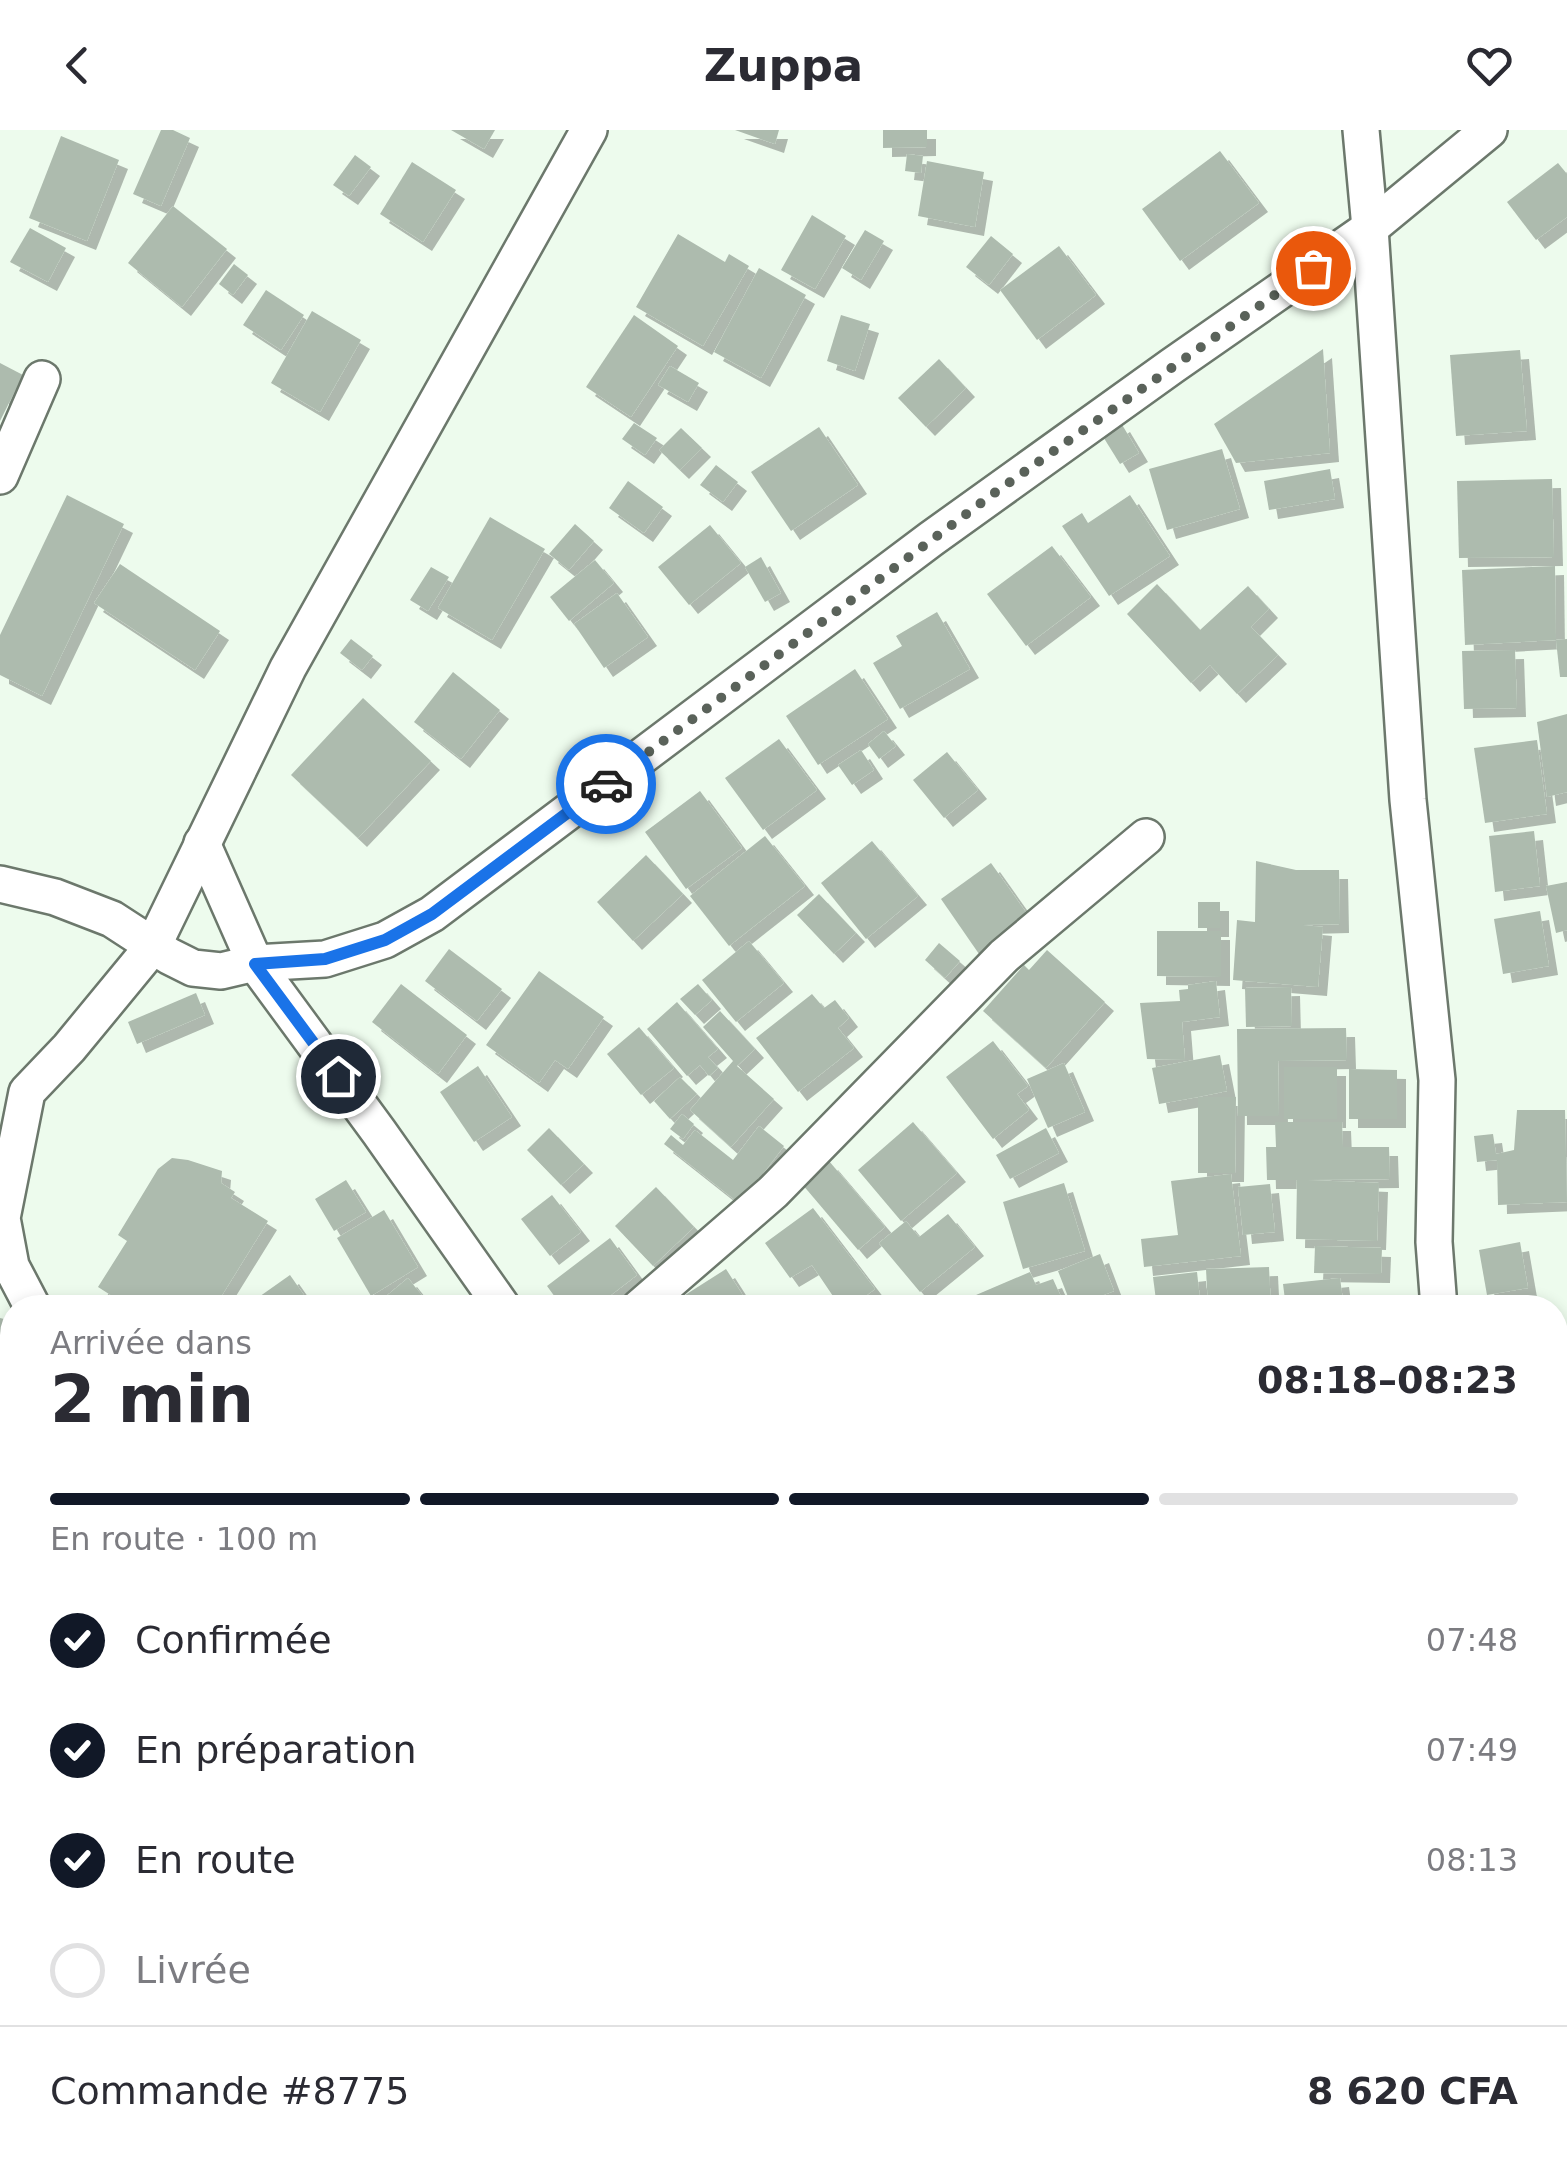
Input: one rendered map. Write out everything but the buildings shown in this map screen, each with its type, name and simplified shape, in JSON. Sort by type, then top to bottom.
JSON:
[{"type":"street","points":[[26,1295],[11,1266],[2,1218],[13,1097],[69,1048],[153,946],[288,668],[589,130]]},
{"type":"street","points":[[1361,130],[1408,800],[1437,1080],[1434,1242],[1438,1295]]},
{"type":"street","points":[[0,884],[55,897],[112,919],[193,968],[221,971],[255,964],[325,959],[385,940],[432,914],[931,539],[1370,228],[1489,130]]},
{"type":"street","points":[[0,476],[42,379]]},
{"type":"street","points":[[654,1295],[773,1192],[1004,956],[1146,837]]},
{"type":"street","points":[[202,842],[255,964],[494,1295]]},
{"type":"way so far","points":[[606,784],[931,539],[1313,268]]},
{"type":"route","points":[[338,1076],[255,964],[325,959],[385,940],[432,914],[606,784]]}]
